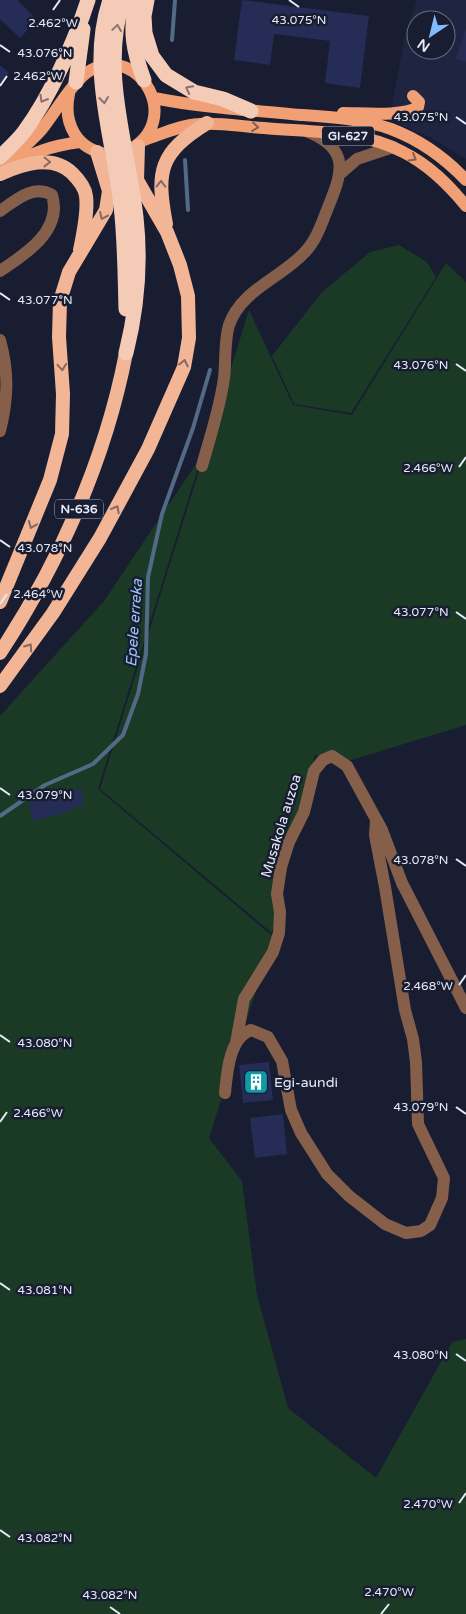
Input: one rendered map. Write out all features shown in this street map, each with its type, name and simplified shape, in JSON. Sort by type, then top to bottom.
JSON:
[{"type":"highway","points":[[110,0],[102,41],[101,78],[121,205],[131,251],[135,304],[126,353]]},
{"type":"highway","points":[[123,0],[114,49],[116,92],[136,217],[131,251]]},
{"type":"highway","points":[[138,0],[134,10],[132,44],[144,80]]},
{"type":"highway","points":[[147,0],[144,16],[145,33],[152,56],[166,74],[194,92],[223,99],[251,110]]},
{"type":"highway","points":[[72,88],[87,4]]},
{"type":"highway","points":[[0,157],[24,132],[40,105],[62,66],[87,4]]},
{"type":"highway","points":[[167,232],[160,186],[163,168],[179,143],[207,124]]},
{"type":"highway","points":[[0,686],[53,613],[100,538],[148,449],[184,367],[189,338],[188,296],[180,265],[167,232],[137,180],[141,143]]},
{"type":"highway","points":[[0,602],[37,513],[62,434],[63,394],[58,318],[60,301],[69,272],[106,210],[108,191],[97,152]]},
{"type":"highway","points":[[0,173],[43,161],[57,163],[77,178],[86,195],[79,253]]},
{"type":"highway","name":"N-636","points":[[0,653],[41,586],[79,509],[112,416],[126,353]]},
{"type":"main road","points":[[0,168],[41,130],[72,88],[91,70],[110,65],[129,69],[144,80],[154,98],[154,120],[141,143]]},
{"type":"main road","points":[[72,88],[66,106],[67,119],[72,132],[80,142],[97,152]]},
{"type":"main road","points":[[284,113],[392,113],[414,110],[418,107],[419,102],[413,96]]},
{"type":"main road","name":"GI-627","points":[[154,98],[204,107],[336,118],[390,129],[435,152],[466,180]]},
{"type":"main road","name":"GI-627","points":[[97,152],[118,153],[189,126],[207,124],[306,131],[366,139],[393,147],[427,166],[448,185],[466,206]]},
{"type":"main road","points":[[0,173],[32,152],[50,146],[80,142]]},
{"type":"street","points":[[306,131],[316,135],[338,156],[341,173]]},
{"type":"street","points":[[202,466],[224,378],[229,324],[246,299],[270,278],[294,264],[314,240],[341,173],[357,159],[393,147]]},
{"type":"street","points":[[0,211],[30,192],[43,190],[52,195],[55,206],[52,220],[43,236],[27,254],[0,270]]},
{"type":"street","points":[[0,340],[7,365],[7,392],[0,431]]},
{"type":"street","name":"Musakola auzoa","points":[[225,1093],[244,999],[273,952],[279,933],[280,912],[277,894],[281,867],[289,842],[304,812],[314,771],[322,760],[332,756],[347,766],[382,830],[402,883],[466,1008]]},
{"type":"street","name":"Musakola auzoa","points":[[236,1043],[245,1032],[251,1030],[268,1037],[274,1044],[282,1061],[291,1110],[300,1133],[327,1174],[350,1196],[385,1224],[406,1233],[421,1232],[430,1225],[442,1198],[444,1178],[418,1124],[414,1046],[405,1010],[386,888],[374,835],[376,820]]},
{"type":"shaded area","points":[[417,0],[466,0],[466,159],[432,138],[389,120],[406,31],[406,60],[456,60],[456,10],[413,10]]},
{"type":"green space","points":[[399,245],[427,262],[436,277],[351,413],[294,404],[272,356],[322,292],[370,252]]},
{"type":"green space","points":[[446,263],[466,282],[466,725],[348,761],[315,755],[272,933],[100,789],[249,310],[293,405],[352,415]]},
{"type":"green space","points":[[202,455],[98,789],[271,935],[274,934],[209,1138],[242,1181],[257,1295],[288,1408],[376,1478],[452,1342],[466,1339],[466,1614],[0,1614],[0,716],[104,601]]},
{"type":"building","points":[[0,0],[17,0],[37,20],[20,38],[0,19]]},
{"type":"building","points":[[242,0],[369,16],[360,88],[325,83],[330,41],[274,34],[270,65],[234,60]]},
{"type":"building","points":[[466,29],[466,62],[456,59]]},
{"type":"building","points":[[0,65],[9,73],[0,83]]},
{"type":"building","points":[[63,789],[83,790],[83,807],[72,807],[71,811],[33,821],[29,803]]},
{"type":"building","name":"Egi-aundi","points":[[269,1062],[273,1100],[243,1103],[239,1065]]},
{"type":"building","points":[[283,1114],[287,1154],[255,1158],[250,1118]]},
{"type":"waterway","name":"Epele erreka","points":[[172,40],[175,0]]},
{"type":"waterway","points":[[185,160],[188,210]]},
{"type":"waterway","name":"Epele erreka","points":[[0,816],[45,785],[93,764],[123,735],[138,694],[146,654],[148,577],[162,514],[193,428],[210,370]]},
{"type":"place","name":"Egi-aundi","points":[[256,1082]]}]
